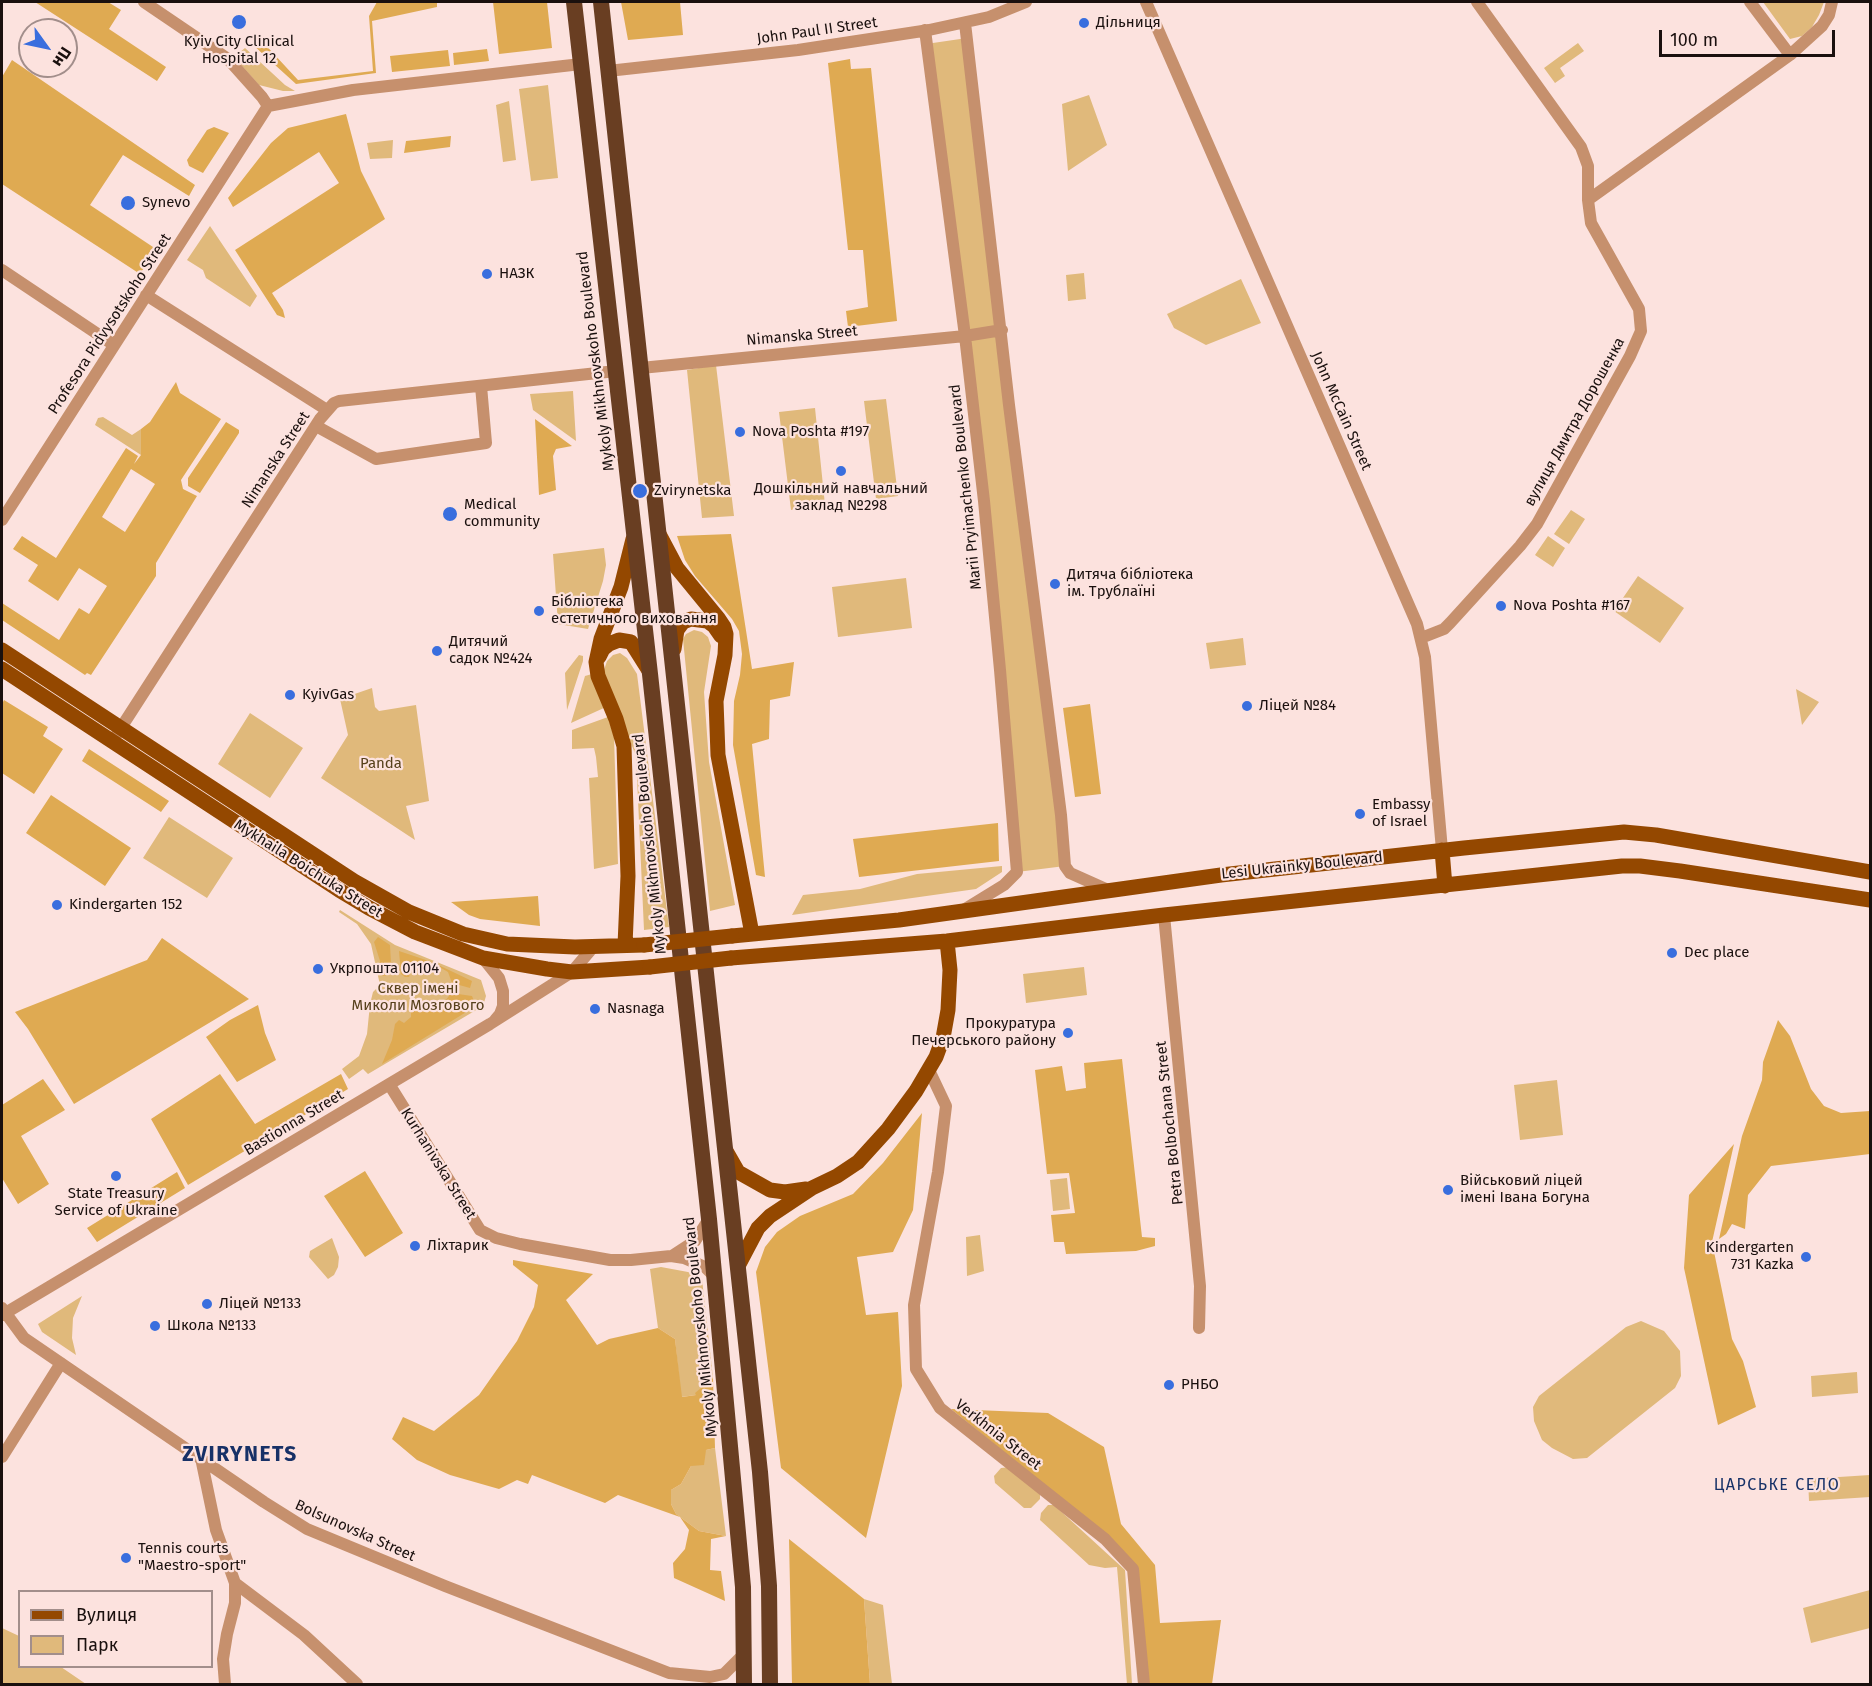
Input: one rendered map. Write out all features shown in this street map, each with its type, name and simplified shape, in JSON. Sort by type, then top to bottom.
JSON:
[{"type":"highway","name":"Mykoly Mikhnovskoho Boulevard","points":[[574,2],[709,1219],[740,1544],[745,1653],[744,1684]]},
{"type":"highway","points":[[601,2],[764,1512],[769,1586],[770,1684]]},
{"type":"main road","points":[[625,945],[628,876],[624,746],[616,719],[598,676],[596,662],[601,639],[621,587],[634,533]]},
{"type":"main road","points":[[659,534],[677,568],[724,627],[726,645],[716,701],[718,755],[752,934]]},
{"type":"main road","points":[[673,661],[677,630],[683,622],[690,619],[707,621],[714,626],[726,645]]},
{"type":"main road","points":[[596,662],[603,649],[609,644],[619,640],[631,642],[650,674]]},
{"type":"main road","name":"Mykhaila Boichuka Street","points":[[2,650],[354,881],[409,912],[463,934],[489,941],[528,946],[644,945],[732,936]]},
{"type":"main road","name":"Mykhaila Boichuka Street","points":[[2,669],[369,909],[434,940],[483,958],[572,972],[650,967],[791,952]]},
{"type":"main road","name":"Lesi Ukrainky Boulevard","points":[[732,936],[959,913],[1221,875],[1624,832],[1656,835],[1870,872]]},
{"type":"main road","points":[[1442,850],[1445,886]]},
{"type":"main road","points":[[790,929],[786,936],[786,945],[791,952],[947,941],[1598,868],[1640,866],[1755,881],[1870,900]]},
{"type":"main road","points":[[738,1266],[758,1228],[770,1216],[812,1188],[837,1176],[858,1162],[870,1150],[888,1129],[929,1070],[943,1038],[948,1010],[950,970],[947,941]]},
{"type":"main road","points":[[726,1151],[738,1172],[770,1190],[785,1192],[812,1188]]},
{"type":"street","points":[[144,2],[228,58],[268,106],[353,90],[581,64]]},
{"type":"street","name":"John Paul II Street","points":[[609,71],[798,50],[925,30],[988,17],[1026,2]]},
{"type":"street","name":"John McCain Street","points":[[1146,2],[1412,608],[1425,657],[1442,850]]},
{"type":"street","name":"вулиця Дмитра Дорошенка","points":[[1421,638],[1444,629],[1529,535],[1590,429],[1641,331],[1639,309],[1591,223],[1588,166],[1581,147],[1477,2]]},
{"type":"street","points":[[1750,2],[1790,55]]},
{"type":"street","points":[[1588,200],[1790,55],[1822,26],[1829,15],[1832,2]]},
{"type":"street","points":[[965,23],[1065,866],[1070,873],[1109,891]]},
{"type":"street","name":"Marii Pryimachenko Boulevard","points":[[925,30],[965,336],[998,647],[1017,872],[1004,885],[959,913]]},
{"type":"street","name":"Profesora Pidvysotskoho Street","points":[[2,520],[268,106]]},
{"type":"street","points":[[2,270],[114,345]]},
{"type":"street","points":[[146,295],[327,410]]},
{"type":"street","name":"Nimanska Street","points":[[641,368],[965,336],[1002,330]]},
{"type":"street","name":"Nimanska Street","points":[[111,742],[316,426],[327,410],[339,401],[615,371]]},
{"type":"street","points":[[316,426],[376,459],[486,443],[482,386]]},
{"type":"street","name":"Petra Bolbochana Street","points":[[1164,915],[1200,1286],[1199,1328]]},
{"type":"street","name":"Bastionna Street","points":[[2,1312],[490,1024],[572,972],[594,946]]},
{"type":"street","points":[[483,958],[499,978],[503,991],[500,1014],[490,1024]]},
{"type":"street","name":"Verkhnia Street","points":[[929,1070],[946,1106],[938,1172],[914,1305],[916,1369],[940,1408],[1105,1539],[1133,1569],[1144,1684]]},
{"type":"street","name":"Kurhanivska Street","points":[[389,1084],[480,1230],[496,1238],[520,1244],[610,1260],[671,1256],[684,1258],[695,1262],[714,1276]]},
{"type":"street","name":"Kurhanivska Street","points":[[671,1256],[695,1241],[709,1219]]},
{"type":"street","name":"Bolsunovska Street","points":[[2,1312],[24,1338],[278,1512],[307,1529],[445,1586],[669,1673],[710,1677],[724,1674],[745,1653]]},
{"type":"street","points":[[2,1457],[61,1363]]},
{"type":"street","points":[[201,1458],[216,1530],[235,1582],[235,1603],[223,1659],[225,1684]]},
{"type":"street","points":[[235,1582],[304,1635],[357,1684]]},
{"type":"street","name":"Bolsunovska Street","points":[[669,1673],[682,1684]]},
{"type":"green space","points":[[1763,2],[1824,2],[1812,27],[1802,36],[1790,39]]},
{"type":"green space","points":[[967,38],[1065,866],[1017,872],[1000,670],[926,44]]},
{"type":"green space","points":[[1578,43],[1584,51],[1560,68],[1565,76],[1555,83],[1544,68]]},
{"type":"green space","points":[[245,48],[285,85],[295,91],[283,91],[259,85],[234,57]]},
{"type":"green space","points":[[548,85],[558,178],[531,181],[519,89]]},
{"type":"green space","points":[[1089,95],[1107,145],[1068,171],[1062,104]]},
{"type":"green space","points":[[509,101],[516,160],[503,162],[496,105]]},
{"type":"green space","points":[[393,140],[392,158],[370,159],[367,143]]},
{"type":"green space","points":[[210,226],[257,296],[250,307],[206,278],[203,270],[187,260]]},
{"type":"green space","points":[[1084,273],[1086,299],[1068,301],[1066,275]]},
{"type":"green space","points":[[1241,279],[1261,323],[1206,345],[1174,328],[1167,314]]},
{"type":"green space","points":[[716,365],[734,516],[702,518],[687,370]]},
{"type":"green space","points":[[573,391],[576,441],[533,410],[530,394]]},
{"type":"green space","points":[[886,399],[898,496],[876,499],[864,401]]},
{"type":"green space","points":[[815,408],[825,505],[791,510],[779,412]]},
{"type":"green space","points":[[103,417],[132,435],[141,429],[141,455],[95,425],[98,418]]},
{"type":"green space","points":[[1571,510],[1585,519],[1569,544],[1554,534]]},
{"type":"green space","points":[[1548,536],[1565,548],[1553,567],[1535,555]]},
{"type":"green space","points":[[604,548],[606,565],[603,581],[588,629],[558,624],[553,554]]},
{"type":"green space","points":[[1638,576],[1684,608],[1660,643],[1614,611]]},
{"type":"green space","points":[[906,578],[912,628],[838,637],[832,587]]},
{"type":"green space","points":[[694,630],[708,637],[711,646],[704,692],[709,762],[735,905],[710,911],[683,639],[686,634]]},
{"type":"green space","points":[[1243,638],[1246,665],[1210,669],[1206,643]]},
{"type":"green space","points":[[620,653],[627,658],[637,674],[669,927],[644,930],[636,756],[606,681],[604,670],[607,661],[613,655]]},
{"type":"green space","points":[[579,655],[583,656],[583,661],[567,710],[565,673]]},
{"type":"green space","points":[[592,674],[606,707],[571,723],[585,676]]},
{"type":"green space","name":"Panda","points":[[372,688],[375,707],[379,711],[416,705],[429,801],[406,806],[415,840],[321,778],[348,735],[340,699]]},
{"type":"green space","points":[[1796,689],[1819,702],[1802,725]]},
{"type":"green space","points":[[250,713],[303,748],[270,798],[218,764]]},
{"type":"green space","points":[[608,717],[614,737],[618,864],[594,869],[589,778],[598,777],[596,757],[594,748],[572,749],[572,730]]},
{"type":"green space","points":[[169,817],[233,858],[207,898],[143,858]]},
{"type":"green space","points":[[1002,866],[1002,872],[976,889],[792,915],[803,895],[860,889],[917,874]]},
{"type":"green space","name":"Сквер імені Миколи Мозгового","points":[[340,910],[395,945],[481,980],[486,996],[483,1006],[368,1074],[363,1069],[349,1079],[342,1069],[359,1056],[367,1034],[373,992],[380,985],[371,944],[357,924],[339,912]]},
{"type":"green space","points":[[1084,967],[1087,995],[1026,1003],[1023,974]]},
{"type":"green space","points":[[1557,1080],[1563,1135],[1520,1140],[1514,1085]]},
{"type":"green space","points":[[1067,1178],[1070,1209],[1053,1211],[1050,1180]]},
{"type":"green space","points":[[980,1235],[984,1271],[967,1276],[966,1237]]},
{"type":"green space","points":[[332,1238],[339,1257],[334,1275],[328,1279],[309,1257],[310,1251]]},
{"type":"green space","points":[[661,1267],[688,1272],[702,1279],[713,1378],[696,1395],[681,1397],[675,1339],[658,1328],[650,1269]]},
{"type":"green space","points":[[82,1296],[73,1318],[72,1338],[76,1355],[42,1332],[38,1324]]},
{"type":"green space","points":[[1641,1321],[1664,1331],[1680,1351],[1681,1376],[1675,1388],[1587,1458],[1573,1459],[1552,1448],[1542,1440],[1534,1421],[1533,1407],[1539,1396],[1626,1327]]},
{"type":"green space","points":[[1857,1372],[1858,1393],[1812,1397],[1811,1376]]},
{"type":"green space","points":[[715,1448],[726,1536],[699,1531],[676,1514],[671,1504],[671,1490],[681,1484],[691,1466],[706,1450]]},
{"type":"green space","points":[[1010,1467],[1040,1493],[1040,1499],[1031,1508],[1024,1508],[995,1483],[994,1476],[1001,1468]]},
{"type":"green space","points":[[1870,1475],[1870,1497],[1809,1501],[1808,1479]]},
{"type":"green space","points":[[1048,1505],[1054,1505],[1125,1570],[1132,1684],[1127,1684],[1117,1567],[1105,1568],[1089,1565],[1040,1520],[1041,1513]]},
{"type":"green space","points":[[1870,1590],[1870,1628],[1811,1643],[1803,1608]]},
{"type":"green space","points":[[864,1599],[883,1605],[892,1684],[870,1684]]},
{"type":"green space","points":[[2,1628],[18,1636],[18,1668],[62,1668],[86,1684],[2,1684]]},
{"type":"shaded area","points":[[35,2],[108,2],[121,10],[109,29],[166,67],[157,81],[78,30],[78,18],[60,18]]},
{"type":"shaded area","points":[[377,2],[437,2],[437,7],[372,21],[376,73],[296,84],[253,45],[260,39],[298,80],[373,71],[369,16]]},
{"type":"shaded area","points":[[493,2],[547,2],[552,48],[499,54]]},
{"type":"shaded area","points":[[621,2],[680,2],[683,35],[628,40]]},
{"type":"shaded area","points":[[487,49],[489,61],[454,65],[453,53]]},
{"type":"shaded area","points":[[448,50],[450,66],[392,72],[390,56]]},
{"type":"shaded area","points":[[850,59],[851,69],[871,68],[897,321],[848,327],[846,311],[868,307],[863,250],[848,250],[828,63]]},
{"type":"shaded area","points":[[12,60],[18,64],[18,78],[38,78],[195,185],[189,196],[123,155],[90,205],[156,249],[140,274],[2,184],[2,77]]},
{"type":"shaded area","points":[[346,114],[361,171],[385,219],[272,293],[283,310],[285,318],[277,315],[235,250],[339,183],[319,152],[233,207],[228,198],[271,143],[288,128]]},
{"type":"shaded area","points":[[214,127],[229,133],[203,173],[189,166],[187,160],[207,130]]},
{"type":"shaded area","points":[[451,136],[450,147],[404,153],[406,141]]},
{"type":"shaded area","points":[[176,382],[180,393],[221,419],[181,480],[183,489],[197,496],[156,563],[156,576],[91,675],[87,673],[85,675],[2,620],[2,603],[59,640],[79,608],[89,614],[107,586],[79,568],[58,601],[28,581],[38,565],[13,549],[22,536],[56,558],[126,448],[138,456],[134,464],[141,455],[141,429],[150,422]],"holes":[[[131,469],[155,484],[125,532],[102,517]]]},
{"type":"shaded area","points":[[535,419],[572,446],[556,449],[553,456],[556,490],[539,495]]},
{"type":"shaded area","points":[[226,422],[239,430],[239,433],[200,493],[188,486],[188,478]]},
{"type":"shaded area","points":[[731,534],[752,669],[794,662],[790,696],[770,700],[769,739],[752,744],[765,877],[756,875],[733,745],[734,701],[742,654],[739,631],[732,619],[695,576],[685,560],[677,536]]},
{"type":"shaded area","points":[[4,700],[48,727],[43,736],[63,749],[34,794],[2,773],[2,704]]},
{"type":"shaded area","points":[[1090,704],[1101,794],[1075,797],[1063,708]]},
{"type":"shaded area","points":[[89,749],[169,801],[161,812],[82,761]]},
{"type":"shaded area","points":[[51,795],[131,848],[105,886],[26,833]]},
{"type":"shaded area","points":[[998,823],[999,861],[859,877],[853,839]]},
{"type":"shaded area","points":[[538,896],[540,926],[480,919],[469,915],[451,902]]},
{"type":"shaded area","points":[[378,937],[390,945],[389,975],[382,976],[374,942]]},
{"type":"shaded area","points":[[162,938],[249,999],[74,1104],[15,1012],[147,960]]},
{"type":"shaded area","points":[[399,951],[432,962],[472,981],[470,988],[452,983],[448,972],[431,962],[418,965],[409,977],[405,977],[401,974]]},
{"type":"shaded area","points":[[451,993],[472,996],[476,1006],[382,1064],[392,1040],[395,1024],[399,1020],[404,1023],[411,1017],[411,1011],[415,1007],[420,1010],[432,1010],[441,1007]]},
{"type":"shaded area","points":[[258,1005],[265,1033],[276,1060],[237,1082],[206,1037],[230,1020]]},
{"type":"shaded area","points":[[1778,1020],[1790,1036],[1811,1089],[1824,1106],[1841,1113],[1870,1111],[1870,1154],[1771,1166],[1748,1195],[1745,1229],[1732,1224],[1726,1234],[1719,1239],[1742,1136],[1762,1080],[1763,1062]]},
{"type":"shaded area","points":[[1122,1059],[1142,1237],[1155,1238],[1155,1246],[1136,1251],[1066,1254],[1064,1242],[1054,1242],[1051,1215],[1075,1213],[1069,1173],[1047,1174],[1035,1070],[1062,1066],[1066,1091],[1086,1088],[1084,1063]]},
{"type":"shaded area","points":[[220,1074],[255,1124],[341,1074],[348,1089],[188,1185],[151,1119]]},
{"type":"shaded area","points":[[43,1079],[65,1110],[21,1136],[49,1184],[18,1204],[2,1178],[2,1105]]},
{"type":"shaded area","points":[[922,1113],[913,1210],[893,1252],[857,1257],[866,1315],[898,1312],[902,1386],[866,1538],[781,1468],[756,1272],[765,1247],[777,1232],[800,1216],[853,1194],[883,1163]]},
{"type":"shaded area","points":[[1734,1144],[1712,1242],[1732,1339],[1743,1361],[1756,1407],[1718,1425],[1684,1268],[1689,1195]]},
{"type":"shaded area","points":[[365,1171],[403,1233],[365,1257],[324,1196]]},
{"type":"shaded area","points":[[177,1172],[185,1188],[97,1242],[87,1228]]},
{"type":"shaded area","points":[[513,1260],[593,1274],[566,1300],[597,1345],[609,1339],[658,1328],[675,1339],[682,1397],[696,1395],[695,1393],[713,1378],[715,1448],[706,1450],[704,1465],[691,1466],[681,1484],[671,1490],[671,1504],[676,1514],[699,1531],[726,1536],[711,1539],[710,1570],[721,1571],[725,1601],[674,1578],[673,1563],[685,1549],[689,1530],[680,1517],[618,1495],[605,1503],[532,1475],[528,1484],[517,1480],[499,1489],[450,1475],[417,1460],[392,1439],[403,1417],[434,1431],[479,1395],[517,1341],[534,1307],[538,1285],[513,1265]]},
{"type":"shaded area","points":[[951,1409],[1048,1413],[1104,1447],[1121,1524],[1155,1565],[1160,1623],[1221,1620],[1212,1684],[1147,1684],[1136,1566],[1107,1536]]},
{"type":"shaded area","points":[[789,1539],[864,1599],[870,1684],[792,1684]]},
{"type":"place","name":"Kyiv City Clinical Hospital 12","points":[[239,22]]},
{"type":"place","name":"Дільниця","points":[[1084,23]]},
{"type":"place","name":"Synevo","points":[[128,203]]},
{"type":"place","name":"НАЗК","points":[[487,274]]},
{"type":"place","name":"Nova Poshta #197","points":[[740,432]]},
{"type":"place","name":"Дошкільний навчальний заклад №298","points":[[841,471]]},
{"type":"place","name":"Zvirynetska","points":[[640,491]]},
{"type":"place","name":"Medical community","points":[[450,514]]},
{"type":"place","name":"Дитяча бібліотека ім. Трублаїні","points":[[1055,584]]},
{"type":"place","name":"Nova Poshta #167","points":[[1501,606]]},
{"type":"place","name":"Бібліотека естетичного виховання","points":[[539,611]]},
{"type":"place","name":"Дитячий садок №424","points":[[437,651]]},
{"type":"place","name":"KyivGas","points":[[290,695]]},
{"type":"place","name":"Ліцей №84","points":[[1247,706]]},
{"type":"place","name":"Embassy of Israel","points":[[1360,814]]},
{"type":"place","name":"Kindergarten 152","points":[[57,905]]},
{"type":"place","name":"Dec place","points":[[1672,953]]},
{"type":"place","name":"Укрпошта 01104","points":[[318,969]]},
{"type":"place","name":"Nasnaga","points":[[595,1009]]},
{"type":"place","name":"Прокуратура Печерського району","points":[[1068,1033]]},
{"type":"place","name":"State Treasury Service of Ukraine","points":[[116,1176]]},
{"type":"place","name":"Військовий ліцей імені Івана Богуна","points":[[1448,1190]]},
{"type":"place","name":"Ліхтарик","points":[[415,1246]]},
{"type":"place","name":"Kindergarten 731 Kazka","points":[[1806,1257]]},
{"type":"place","name":"Ліцей №133","points":[[207,1304]]},
{"type":"place","name":"Школа №133","points":[[155,1326]]},
{"type":"place","name":"РНБО","points":[[1169,1385]]},
{"type":"place","name":"Tennis courts \"Maestro-sport\"","points":[[126,1558]]},
{"type":"district","name":"ZVIRYNETS","points":[[240,1455]]},
{"type":"district","name":"ЦАРСЬКЕ СЕЛО","points":[[1777,1486]]}]
